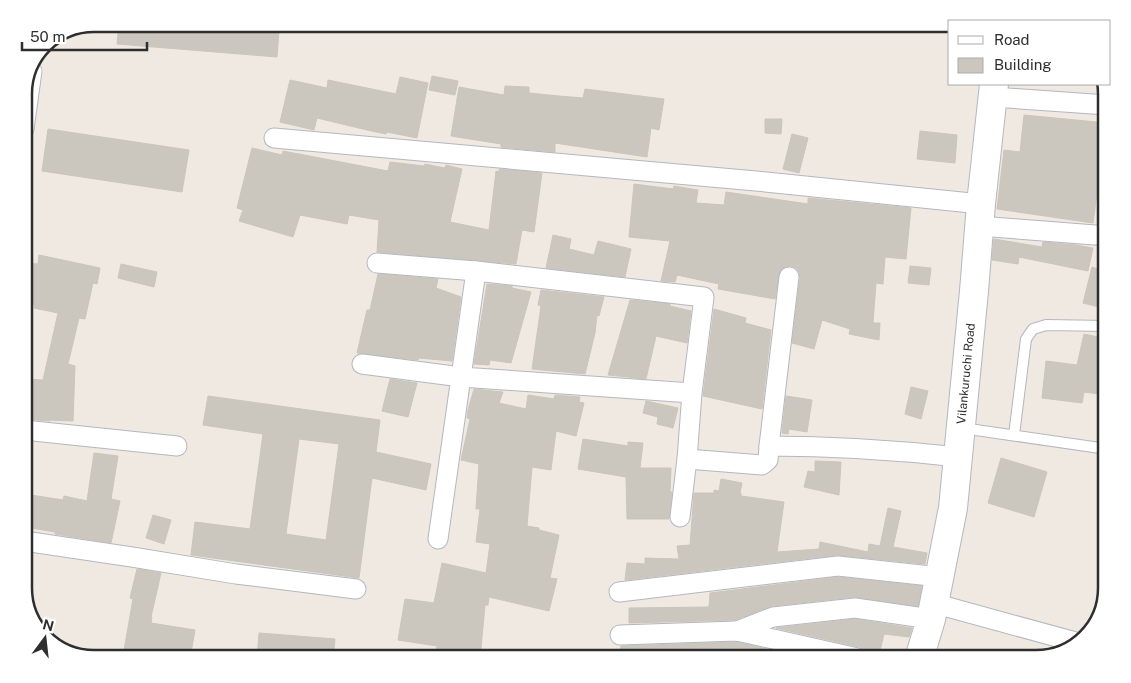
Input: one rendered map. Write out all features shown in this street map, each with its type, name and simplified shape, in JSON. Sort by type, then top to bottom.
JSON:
[{"type":"main road","name":"Vilankuruchi Road","points":[[921,650],[940,577],[953,508],[980,215],[994,90]]},
{"type":"street","points":[[994,90],[1098,104]]},
{"type":"street","points":[[274,138],[756,181],[980,215],[1095,236]]},
{"type":"street","points":[[377,264],[476,271],[704,297],[692,393],[680,517]]},
{"type":"street","points":[[438,539],[476,271]]},
{"type":"street","points":[[687,459],[762,465],[768,460],[789,277]]},
{"type":"street","points":[[362,364],[460,377],[692,393]]},
{"type":"street","points":[[33,431],[177,446]]},
{"type":"street","points":[[769,446],[847,448],[958,457]]},
{"type":"street","points":[[33,542],[236,574],[356,589]]},
{"type":"street","points":[[619,592],[838,566],[940,577]]},
{"type":"street","points":[[737,631],[774,617],[854,608],[932,611],[1071,640]]},
{"type":"street","points":[[620,635],[737,631],[822,650]]},
{"type":"lane","points":[[1014,435],[1026,339],[1033,329],[1046,325],[1098,326]]},
{"type":"lane","points":[[961,428],[1098,448]]},
{"type":"building","points":[[118,32],[279,32],[277,57],[117,44]]},
{"type":"building","points":[[432,76],[458,81],[455,95],[429,90]]},
{"type":"building","points":[[400,77],[428,83],[417,138],[387,132],[386,134],[317,118],[314,130],[280,122],[290,80],[327,88],[328,80],[396,94]]},
{"type":"building","points":[[505,86],[529,87],[529,93],[583,98],[585,89],[664,99],[659,130],[651,128],[647,157],[555,143],[555,152],[501,147],[501,144],[451,136],[459,87],[504,95]]},
{"type":"building","points":[[1024,115],[1098,122],[1098,186],[1093,223],[997,209],[1004,150],[1020,152]]},
{"type":"building","points":[[765,119],[782,119],[781,134],[765,133]]},
{"type":"building","points":[[48,129],[189,150],[182,192],[42,171]]},
{"type":"building","points":[[920,131],[957,135],[955,163],[917,159]]},
{"type":"building","points":[[792,134],[808,138],[799,173],[783,169]]},
{"type":"building","points":[[252,148],[282,155],[283,151],[388,171],[390,162],[424,166],[425,164],[445,168],[446,165],[462,169],[450,222],[489,230],[496,171],[499,172],[499,169],[542,173],[534,232],[522,230],[516,264],[377,252],[379,220],[349,215],[347,224],[300,215],[293,237],[239,221],[243,210],[237,208]]},
{"type":"building","points":[[634,184],[673,189],[674,186],[698,190],[696,203],[724,205],[726,192],[808,204],[808,198],[911,208],[906,259],[885,257],[883,284],[876,283],[873,323],[880,323],[879,340],[849,334],[850,329],[822,320],[814,349],[792,343],[800,278],[796,268],[791,266],[785,267],[780,271],[775,299],[718,289],[719,284],[677,275],[675,282],[661,281],[670,241],[629,237]]},
{"type":"building","points":[[553,235],[571,239],[569,249],[594,255],[598,241],[631,249],[625,277],[546,268]]},
{"type":"building","points":[[994,239],[1042,247],[1043,242],[1093,248],[1088,271],[1019,257],[1018,264],[992,260]]},
{"type":"building","points":[[39,255],[100,268],[97,284],[93,283],[85,319],[79,318],[68,364],[75,366],[73,421],[33,420],[33,379],[43,380],[58,313],[34,308],[33,264],[38,264]]},
{"type":"building","points":[[121,264],[157,272],[154,287],[118,278]]},
{"type":"building","points":[[910,266],[931,268],[929,285],[908,283]]},
{"type":"building","points":[[1092,267],[1098,269],[1098,307],[1083,303]]},
{"type":"building","points":[[378,274],[438,279],[436,288],[461,297],[452,361],[419,358],[418,360],[357,353],[367,310],[370,310]]},
{"type":"building","points":[[487,284],[512,286],[512,288],[531,292],[511,363],[490,360],[489,365],[474,364]]},
{"type":"building","points":[[541,290],[604,297],[599,316],[597,315],[595,333],[585,374],[532,369],[541,306],[538,305]]},
{"type":"building","points":[[630,300],[670,304],[670,306],[691,311],[687,343],[656,336],[646,379],[608,375]]},
{"type":"building","points":[[714,309],[746,318],[745,323],[771,330],[762,409],[703,396]]},
{"type":"building","points":[[1084,334],[1098,337],[1098,394],[1084,392],[1082,403],[1042,398],[1046,361],[1077,365]]},
{"type":"building","points":[[390,379],[417,383],[408,417],[382,411]]},
{"type":"building","points":[[911,387],[928,391],[921,419],[905,414]]},
{"type":"building","points":[[474,389],[503,392],[499,403],[526,409],[528,395],[554,399],[555,395],[580,397],[579,402],[584,403],[576,436],[556,431],[551,470],[532,467],[527,526],[559,535],[550,578],[557,579],[549,611],[489,597],[488,605],[485,605],[481,650],[437,650],[437,646],[398,640],[405,599],[434,603],[442,563],[486,573],[490,544],[476,542],[480,509],[476,509],[479,464],[461,460],[470,419],[467,418]]},
{"type":"building","points":[[208,396],[380,420],[376,452],[431,464],[426,490],[372,478],[359,578],[191,555],[195,522],[250,529],[263,434],[203,425]],"holes":[[[299,439],[339,444],[326,540],[286,534]]]},
{"type":"building","points":[[786,396],[812,400],[807,432],[789,429],[788,434],[782,433]]},
{"type":"building","points":[[646,401],[678,408],[673,428],[657,424],[658,417],[643,413]]},
{"type":"building","points":[[583,439],[628,446],[628,442],[643,443],[640,468],[671,468],[670,492],[672,492],[669,519],[627,519],[626,477],[578,469]]},
{"type":"building","points":[[94,453],[118,456],[111,499],[120,501],[111,543],[55,534],[55,532],[33,528],[33,495],[63,500],[64,496],[87,501]]},
{"type":"building","points":[[1001,458],[1047,472],[1034,517],[988,503]]},
{"type":"building","points":[[815,461],[841,462],[839,495],[804,487],[808,471],[815,472]]},
{"type":"building","points":[[721,479],[742,483],[741,496],[784,502],[777,552],[819,549],[820,542],[868,552],[869,544],[880,546],[888,508],[901,511],[893,547],[927,553],[925,564],[837,555],[625,580],[627,563],[645,564],[645,558],[679,559],[677,546],[690,545],[694,493],[714,493],[714,490],[719,491]]},
{"type":"building","points":[[153,515],[171,520],[164,544],[146,538]]},
{"type":"building","points":[[137,569],[161,573],[151,623],[195,630],[192,650],[124,650],[133,599],[130,598]]},
{"type":"building","points":[[838,577],[922,586],[918,606],[854,597],[772,606],[735,620],[629,623],[629,608],[709,607],[710,593]]},
{"type":"building","points":[[855,619],[912,628],[909,637],[884,634],[880,650],[868,650],[776,628]]},
{"type":"building","points":[[259,633],[335,639],[334,650],[258,650]]},
{"type":"building","points":[[736,642],[767,649],[620,650],[621,646]]}]
